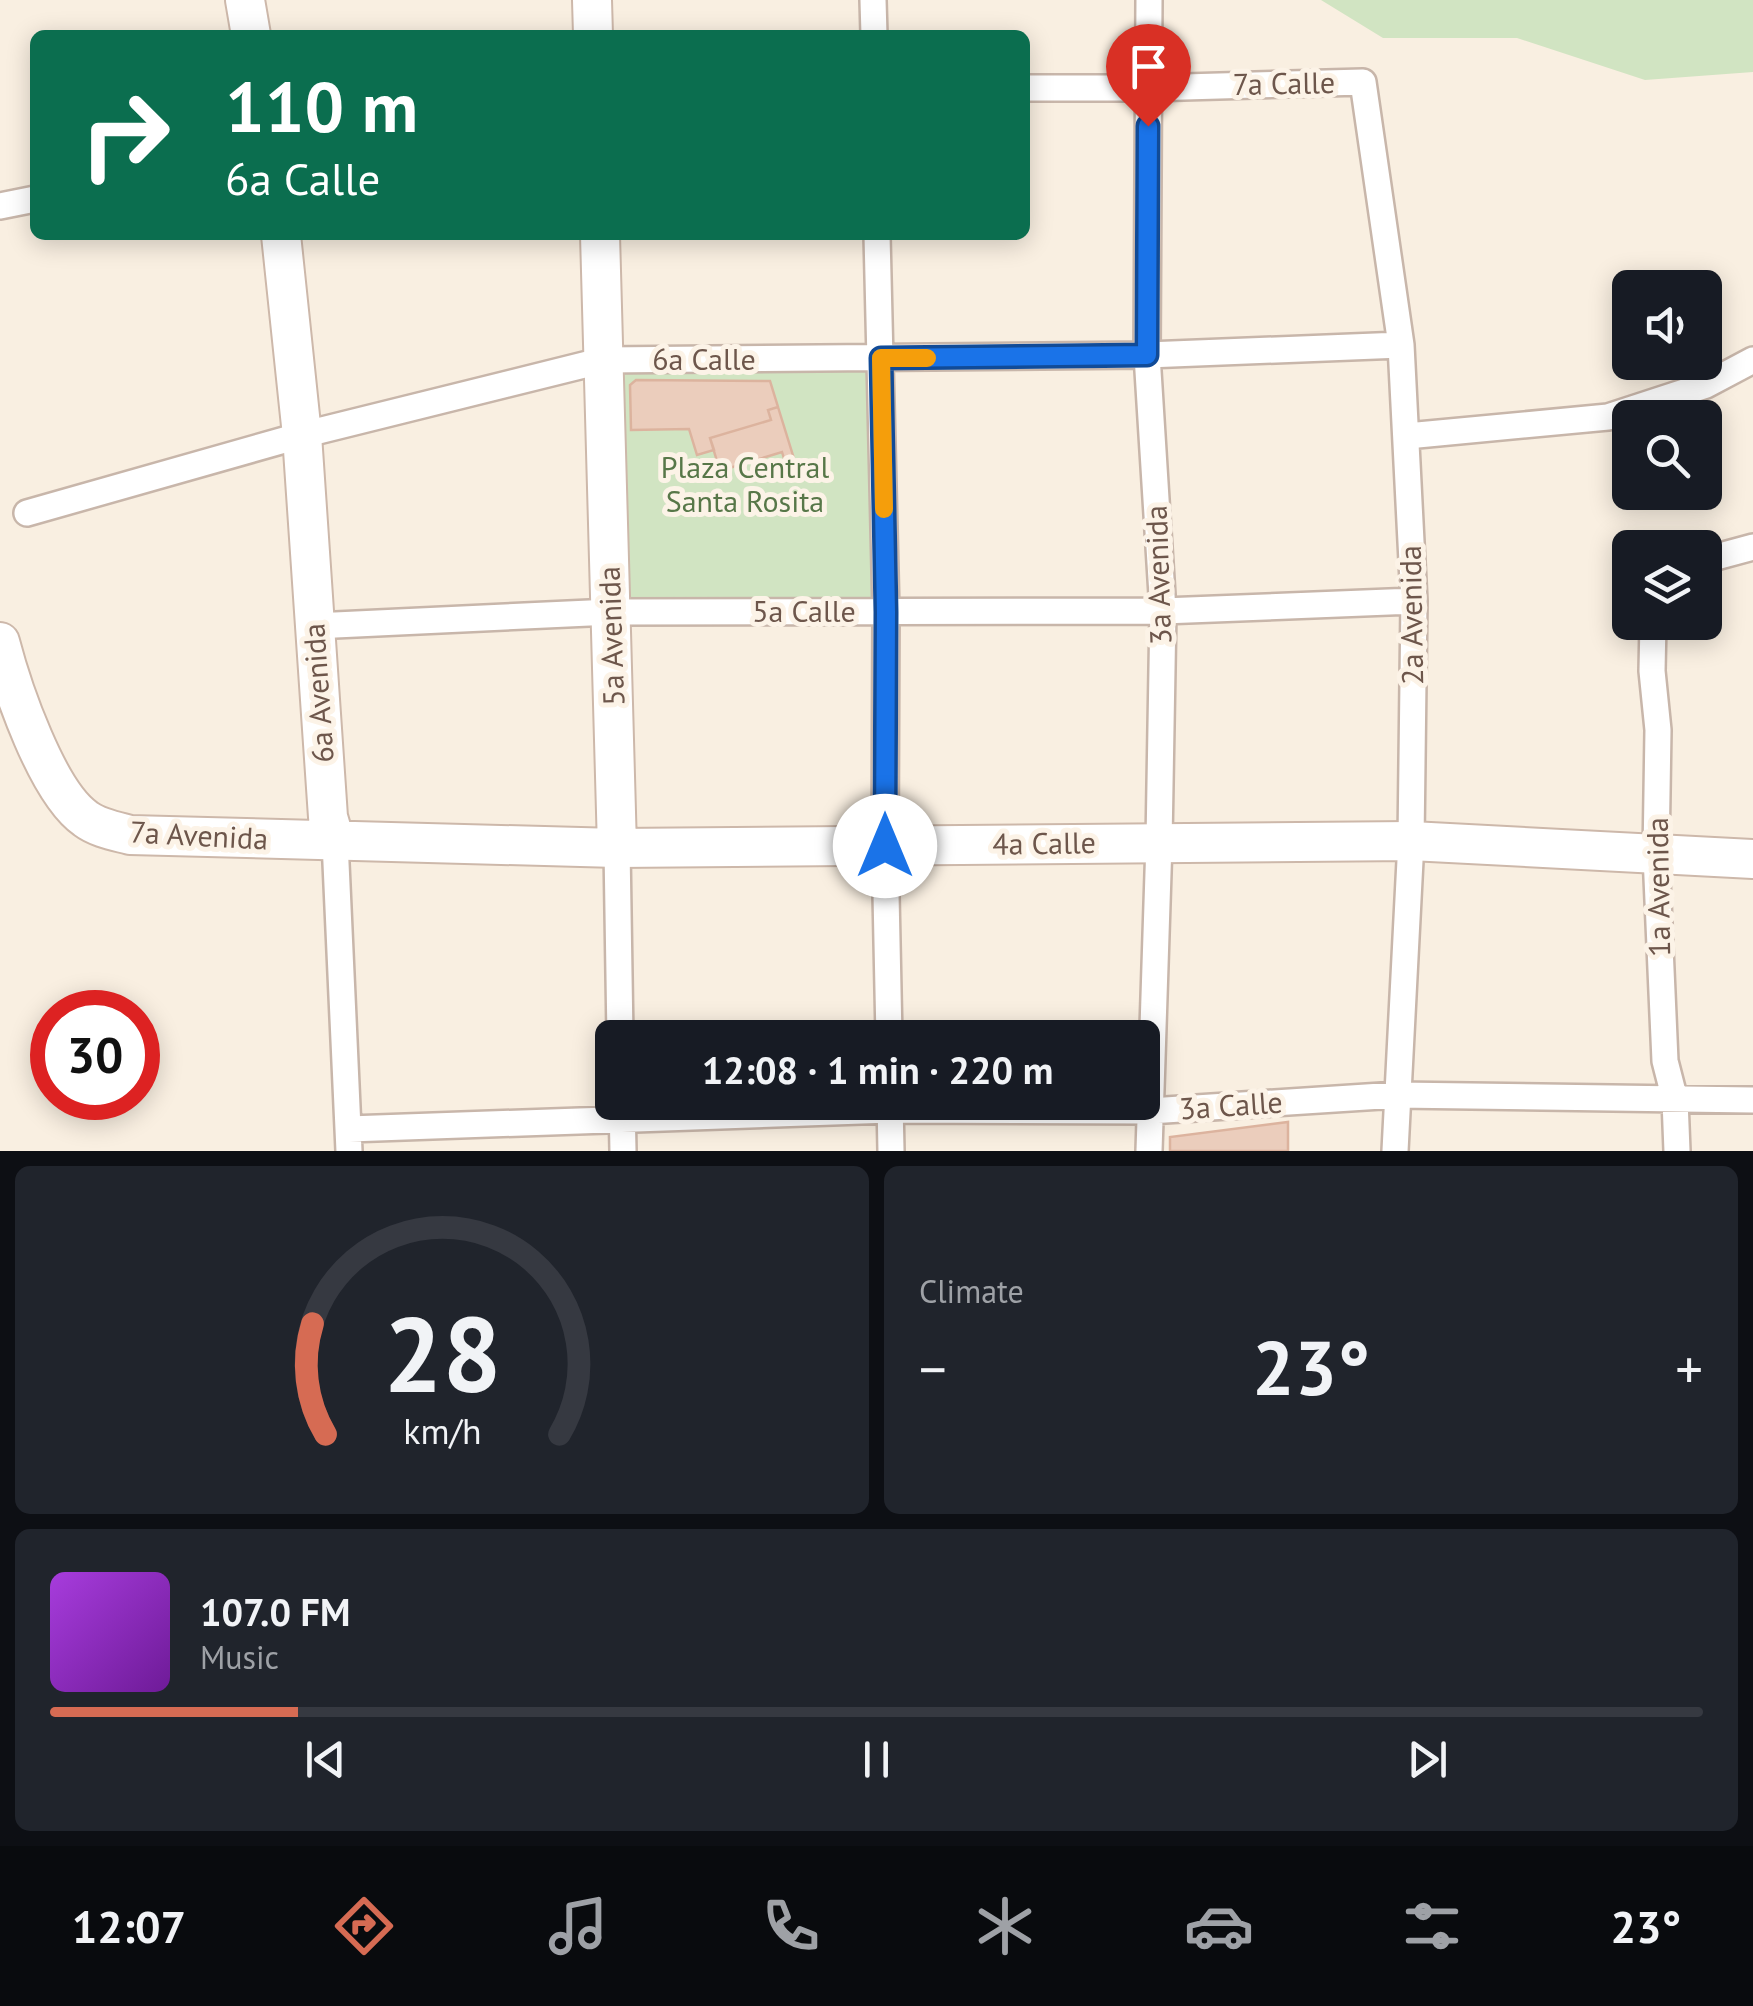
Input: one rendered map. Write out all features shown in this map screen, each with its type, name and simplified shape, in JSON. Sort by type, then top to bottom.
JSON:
[{"type":"street","points":[[245,0],[250,30]]},
{"type":"street","points":[[592,0],[593,30]]},
{"type":"street","points":[[873,0],[874,30]]},
{"type":"street","name":"3a Avenida","points":[[1149,0],[1147,355],[1162,611],[1153,1020]]},
{"type":"street","name":"7a Calle","points":[[1030,88],[1364,82]]},
{"type":"street","name":"2a Avenida","points":[[1364,82],[1401,344],[1414,601],[1410,841],[1395,1151]]},
{"type":"street","points":[[0,206],[30,200]]},
{"type":"street","name":"6a Avenida","points":[[281,240],[302,435],[328,817],[335,842],[349,1140]]},
{"type":"street","name":"5a Avenida","points":[[600,240],[620,1020]]},
{"type":"street","points":[[877,240],[886,612],[889,1020]]},
{"type":"street","name":"6a Calle","points":[[27,513],[302,435],[604,360],[1147,355],[1401,344]]},
{"type":"street","points":[[1407,436],[1608,418],[1706,385],[1753,360]]},
{"type":"street","points":[[1722,555],[1753,547]]},
{"type":"street","name":"5a Calle","points":[[314,626],[611,612],[1162,611],[1414,601]]},
{"type":"street","name":"1a Avenida","points":[[1653,640],[1665,1061],[1675,1100],[1677,1151]]},
{"type":"street","name":"7a Avenida","points":[[0,642],[6,666],[58,788],[88,821],[130,835],[335,842]]},
{"type":"street","name":"4a Calle","points":[[335,842],[617,848],[1410,841],[1753,859]]},
{"type":"street","name":"3a Calle","points":[[1160,1111],[1397,1096],[1753,1100]]},
{"type":"street","name":"3a Calle","points":[[349,1140],[595,1113]]},
{"type":"street","points":[[622,1120],[623,1151]]},
{"type":"street","points":[[890,1120],[891,1151]]},
{"type":"street","name":"3a Avenida","points":[[1149,1151],[1150,1120]]},
{"type":"green space","points":[[1321,0],[1753,0],[1753,72],[1645,80],[1517,38],[1383,38]]},
{"type":"green space","name":"Plaza Central Santa Rosita","points":[[881,358],[886,612],[611,612],[604,360]]},
{"type":"building","points":[[636,380],[770,381],[778,407],[768,410],[771,420],[710,438],[714,450],[697,455],[689,429],[631,430],[630,385]]},
{"type":"building","points":[[778,407],[795,462],[786,465],[782,452],[720,471],[710,438],[771,420],[768,410]]},
{"type":"building","points":[[1288,1122],[1288,1151],[1170,1151],[1170,1137]]},
{"type":"slow traffic","points":[[884,509],[881,358],[927,358]]},
{"type":"route","points":[[885,846],[881,358],[1147,355],[1148,126]]}]
